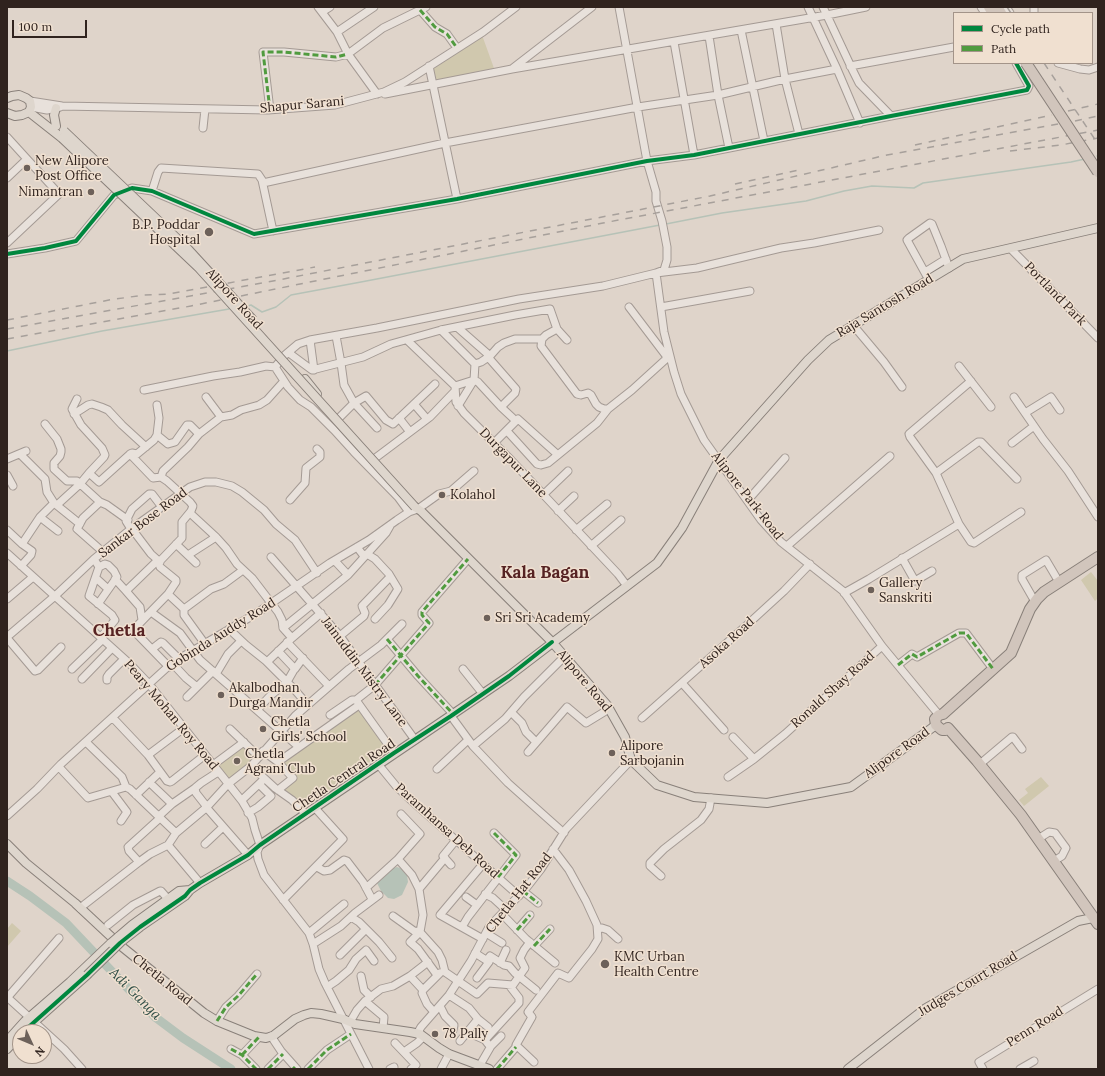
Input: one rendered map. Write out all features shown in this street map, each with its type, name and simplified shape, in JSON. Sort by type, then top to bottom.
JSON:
[{"type":"highway","points":[[1027,64],[1098,172]]},
{"type":"highway","points":[[1035,64],[1098,162]]},
{"type":"highway","points":[[948,728],[951,726],[949,718],[941,714],[1011,653],[1030,609],[1036,601],[1044,592],[1098,558]]},
{"type":"highway","name":"Alipore Road","points":[[941,714],[935,719],[936,725],[942,730],[948,728],[980,764],[1021,815],[1096,919]]},
{"type":"main road","points":[[7,98],[19,95],[26,98],[30,107],[22,115],[15,116],[7,113]]},
{"type":"main road","name":"Alipore Road","points":[[30,107],[56,126],[198,267],[414,508],[552,642],[607,705],[625,737],[631,760],[657,785],[694,797],[767,803],[851,786],[936,725]]},
{"type":"main road","name":"Alipore Road","points":[[30,107],[63,134],[158,219],[204,266],[305,379],[414,508]]},
{"type":"main road","points":[[56,126],[54,115],[59,107]]},
{"type":"main road","name":"Raja Santosh Road","points":[[719,460],[752,421],[818,349],[829,340],[927,276],[949,268],[963,259],[1098,228]]},
{"type":"main road","name":"Chetla Central Road","points":[[120,939],[140,927],[200,883],[248,855],[260,845],[394,753],[509,676],[628,586],[660,560],[682,528],[719,460]]},
{"type":"main road","name":"Chetla Road","points":[[7,844],[121,946],[204,1013],[217,1021],[254,1036],[266,1038],[286,1027],[295,1019],[311,1013],[347,1020],[355,1024],[420,1035]]},
{"type":"main road","points":[[29,1024],[32,1020],[41,1015],[86,972],[120,939],[132,925],[179,891],[188,893]]},
{"type":"main road","name":"Judges Court Road","points":[[845,1068],[849,1064],[855,1064],[926,1008],[1078,921],[1096,919]]},
{"type":"main road","points":[[7,1041],[86,972]]},
{"type":"main road","points":[[420,1035],[449,1054],[483,1067]]},
{"type":"street","points":[[330,7],[320,10],[337,32],[348,54],[377,94],[386,94],[512,70],[813,18],[866,7]]},
{"type":"street","points":[[337,32],[374,7]]},
{"type":"street","name":"Shapur Sarani","points":[[30,107],[47,110],[59,107],[270,110],[334,105],[385,92],[405,82],[483,32],[516,7]]},
{"type":"street","points":[[512,70],[592,7]]},
{"type":"street","points":[[619,7],[647,161],[656,192],[656,201],[667,254],[664,270],[656,273]]},
{"type":"street","points":[[808,7],[837,68],[860,123]]},
{"type":"street","points":[[823,7],[859,83],[891,116]]},
{"type":"street","points":[[270,110],[263,52],[302,53],[336,57],[348,54],[383,28],[422,8],[435,27],[447,34],[457,48]]},
{"type":"street","points":[[776,24],[785,79],[799,134]]},
{"type":"street","points":[[741,30],[764,141]]},
{"type":"street","points":[[709,36],[718,95],[729,148]]},
{"type":"street","points":[[674,42],[694,155]]},
{"type":"street","points":[[850,66],[953,47]]},
{"type":"street","points":[[7,254],[46,248],[76,241],[114,194],[132,188],[152,191],[254,234],[457,199],[647,161],[694,155],[1027,90],[1029,86],[1017,64]]},
{"type":"street","points":[[1062,64],[1089,70],[1098,67]]},
{"type":"street","points":[[429,66],[457,199]]},
{"type":"street","points":[[262,183],[445,143],[638,107],[718,95],[837,68]]},
{"type":"street","points":[[203,128],[205,109]]},
{"type":"street","points":[[7,138],[59,194],[7,243]]},
{"type":"street","points":[[7,178],[27,159]]},
{"type":"street","points":[[152,191],[159,170],[165,168],[258,174],[262,183],[273,231]]},
{"type":"street","points":[[946,259],[927,276],[907,240],[908,238],[930,223],[932,224],[946,259],[949,268]]},
{"type":"street","points":[[275,367],[298,344],[310,340],[519,299],[603,286],[656,273],[696,268],[781,248],[879,230]]},
{"type":"street","name":"Portland Park","points":[[1011,249],[1098,338]]},
{"type":"street","name":"Alipore Park Road","points":[[656,273],[664,332],[674,372],[681,394],[704,440],[771,532],[844,593],[882,646],[941,714]]},
{"type":"street","points":[[661,307],[750,290]]},
{"type":"street","points":[[507,432],[537,464],[542,465],[548,463],[597,423],[608,409],[632,390],[665,360],[666,357],[629,307]]},
{"type":"street","points":[[288,353],[314,370],[362,357],[391,344],[441,330],[550,309],[557,329],[567,340]]},
{"type":"street","points":[[853,325],[884,362],[902,387]]},
{"type":"street","points":[[457,327],[489,357],[516,389],[501,407]]},
{"type":"street","points":[[476,364],[489,357],[498,347],[515,339],[542,339],[557,329]]},
{"type":"street","points":[[441,330],[476,364]]},
{"type":"street","points":[[336,336],[344,385],[354,403],[377,428]]},
{"type":"street","points":[[542,339],[542,346],[574,391],[581,395],[588,393],[599,407],[608,409]]},
{"type":"street","points":[[310,340],[314,370]]},
{"type":"street","points":[[407,340],[455,389],[456,402],[458,406]]},
{"type":"street","points":[[458,406],[474,380],[476,364]]},
{"type":"street","points":[[144,390],[266,366],[275,367]]},
{"type":"street","points":[[959,366],[991,407]]},
{"type":"street","points":[[275,367],[284,382],[300,400],[311,408],[334,430],[398,497],[414,508]]},
{"type":"street","points":[[474,380],[478,382],[516,421],[520,420],[558,455]]},
{"type":"street","points":[[374,459],[427,419],[455,389],[474,380]]},
{"type":"street","points":[[971,381],[909,434],[910,437],[936,473],[959,524],[971,542],[974,543],[1021,512]]},
{"type":"street","points":[[161,477],[163,471],[199,434],[221,417],[259,405],[267,400],[284,382]]},
{"type":"street","points":[[338,419],[354,403],[366,396],[386,420],[393,424],[435,384]]},
{"type":"street","points":[[206,397],[221,417]]},
{"type":"street","points":[[1014,397],[1068,471],[1098,517]]},
{"type":"street","points":[[1025,413],[1051,397],[1060,410]]},
{"type":"street","points":[[22,544],[40,517],[80,484],[104,457],[104,451],[81,425],[74,414],[72,409],[77,399]]},
{"type":"street","points":[[74,414],[92,404],[108,410],[146,447]]},
{"type":"street","points":[[414,404],[427,419]]},
{"type":"street","points":[[90,473],[99,482],[130,454],[137,454],[146,447],[157,435],[159,418],[157,405]]},
{"type":"street","name":"Durgapur Lane","points":[[458,406],[628,586]]},
{"type":"street","points":[[399,418],[410,432]]},
{"type":"street","points":[[494,443],[507,432],[516,421]]},
{"type":"street","points":[[45,424],[57,439],[61,449],[60,456],[54,463],[54,469],[64,480],[70,482],[77,481],[100,502],[107,505],[128,520]]},
{"type":"street","points":[[157,435],[168,444],[175,442],[187,425],[190,425],[199,434]]},
{"type":"street","points":[[1012,443],[1034,426]]},
{"type":"street","points":[[936,473],[980,442],[1017,479]]},
{"type":"street","points":[[290,500],[305,483],[306,468],[320,457],[320,452],[317,449]]},
{"type":"street","points":[[7,459],[23,452],[45,479],[47,492],[56,504],[80,524]]},
{"type":"street","points":[[126,591],[182,538],[182,522],[190,513],[193,506],[181,493],[161,477],[153,478],[130,454]]},
{"type":"street","points":[[786,546],[890,456]]},
{"type":"street","points":[[748,500],[785,458]]},
{"type":"street","points":[[543,495],[568,471]]},
{"type":"street","name":"Gobinda Auddy Road","points":[[7,816],[170,665],[298,586],[414,508],[439,494],[451,491],[474,472]]},
{"type":"street","points":[[7,475],[13,486]]},
{"type":"street","name":"Sankar Bose Road","points":[[7,638],[56,596],[103,552],[132,529],[190,487],[205,482],[216,482],[232,486],[264,510],[276,524],[295,540],[317,573]]},
{"type":"street","points":[[162,506],[152,494],[149,494],[132,509],[128,520],[126,521],[151,554],[159,561],[160,568],[179,584],[135,628],[137,634],[152,649],[197,687]]},
{"type":"street","points":[[558,511],[574,496]]},
{"type":"street","points":[[100,502],[88,513],[77,529],[103,552]]},
{"type":"street","points":[[576,530],[607,504]]},
{"type":"street","points":[[190,513],[216,537],[254,581],[278,612],[282,620],[283,628],[290,640],[303,658],[329,686]]},
{"type":"street","points":[[40,517],[58,532]]},
{"type":"street","points":[[591,546],[621,520]]},
{"type":"street","points":[[283,628],[348,575],[386,534],[391,524]]},
{"type":"street","points":[[844,593],[959,524]]},
{"type":"street","points":[[7,530],[22,544],[29,548],[32,553],[21,566]]},
{"type":"street","points":[[188,555],[216,537]]},
{"type":"street","points":[[176,544],[196,563]]},
{"type":"street","points":[[357,547],[363,555],[367,554],[375,559],[387,571],[398,589],[388,605],[375,619]]},
{"type":"street","name":"Peary Mohan Roy Road","points":[[7,553],[102,638],[149,684],[218,772],[242,800],[256,830],[260,845],[257,852],[258,860],[264,875],[309,933],[319,969],[327,987],[347,1020],[351,1034],[369,1069]]},
{"type":"street","name":"Jainuddin Mistry Lane","points":[[271,556],[340,636],[415,740]]},
{"type":"street","points":[[902,558],[915,581],[932,571]]},
{"type":"street","points":[[278,762],[357,703],[375,685],[428,623],[422,612],[468,559]]},
{"type":"street","points":[[94,560],[99,567]]},
{"type":"street","points":[[335,560],[348,575]]},
{"type":"street","points":[[1036,601],[1022,579],[1022,575],[1046,560],[1059,582]]},
{"type":"street","points":[[72,669],[102,638],[115,620],[112,615],[98,604],[89,596],[99,567],[105,564],[108,565],[116,576],[115,580],[98,604]]},
{"type":"street","name":"Asoka Road","points":[[642,718],[780,595],[810,564]]},
{"type":"street","points":[[184,609],[211,589],[224,584],[244,570]]},
{"type":"street","points":[[7,599],[33,577]]},
{"type":"street","points":[[340,636],[364,616],[365,613],[362,606],[390,577]]},
{"type":"street","points":[[96,578],[108,589]]},
{"type":"street","points":[[115,580],[140,607],[142,620]]},
{"type":"street","points":[[168,594],[184,609],[184,615],[205,644]]},
{"type":"street","points":[[151,612],[180,633],[200,660],[299,747]]},
{"type":"street","points":[[267,662],[320,613]]},
{"type":"street","points":[[80,908],[150,854],[168,845],[176,834],[206,807],[228,784],[251,766],[281,732],[308,705],[358,662],[370,654],[402,624]]},
{"type":"street","points":[[229,629],[267,662],[308,705]]},
{"type":"street","points":[[898,665],[912,654],[917,657],[959,633],[966,632],[992,669]]},
{"type":"street","points":[[7,638],[35,670],[38,670],[61,647]]},
{"type":"street","points":[[386,639],[452,715],[473,746],[508,783],[564,833]]},
{"type":"street","points":[[187,697],[214,672],[228,654],[241,641]]},
{"type":"street","points":[[152,649],[161,642],[179,659]]},
{"type":"street","name":"Ronald Shay Road","points":[[728,777],[754,759],[785,734],[882,646]]},
{"type":"street","points":[[82,679],[112,648]]},
{"type":"street","points":[[278,651],[295,668]]},
{"type":"street","points":[[473,746],[505,719],[564,657]]},
{"type":"street","points":[[257,710],[270,696],[287,682],[303,658]]},
{"type":"street","points":[[107,680],[109,674],[124,659]]},
{"type":"street","points":[[463,669],[482,694]]},
{"type":"street","points":[[682,682],[724,730]]},
{"type":"street","points":[[330,715],[352,700],[357,703],[394,753]]},
{"type":"street","points":[[528,752],[567,707],[586,723],[609,709]]},
{"type":"street","points":[[512,712],[522,723],[526,732],[536,742]]},
{"type":"street","points":[[113,718],[148,755],[164,779],[170,782],[205,755]]},
{"type":"street","points":[[148,755],[184,728]]},
{"type":"street","points":[[230,729],[244,742],[261,754],[278,762],[293,778],[278,790]]},
{"type":"street","points":[[733,737],[754,759]]},
{"type":"street","points":[[980,764],[1012,737],[1022,749]]},
{"type":"street","points":[[437,769],[468,740]]},
{"type":"street","points":[[86,742],[122,777],[126,787],[160,817],[176,834]]},
{"type":"street","points":[[213,765],[244,742]]},
{"type":"street","name":"Chetla Hat Road","points":[[404,1052],[417,1043],[421,1027],[450,995],[490,928],[521,894],[541,869],[564,833],[631,760]]},
{"type":"street","name":"Paramhansa Deb Road","points":[[378,764],[396,786],[483,864],[521,894],[538,903]]},
{"type":"street","points":[[251,766],[278,790],[292,800],[306,814]]},
{"type":"street","points":[[59,767],[88,798],[126,787]]},
{"type":"street","points":[[136,795],[160,772]]},
{"type":"street","points":[[139,862],[129,852],[128,847],[172,804],[195,788],[200,782],[218,772]]},
{"type":"street","points":[[242,800],[265,778]]},
{"type":"street","points":[[150,782],[172,804]]},
{"type":"street","points":[[248,812],[258,807],[271,796],[259,784]]},
{"type":"street","points":[[195,788],[196,793],[206,807],[248,855]]},
{"type":"street","points":[[112,792],[126,811],[121,821]]},
{"type":"street","points":[[660,876],[650,866],[650,863],[664,849],[701,820],[709,809],[712,798]]},
{"type":"street","points":[[283,900],[343,839],[315,808]]},
{"type":"street","points":[[366,888],[398,859],[420,834],[401,814]]},
{"type":"street","points":[[205,844],[223,827]]},
{"type":"street","points":[[1038,838],[1049,832],[1055,833],[1066,848],[1065,852],[1054,862]]},
{"type":"street","points":[[462,928],[485,894],[516,855],[494,833]]},
{"type":"street","points":[[451,865],[443,856],[456,840]]},
{"type":"street","points":[[168,845],[200,883]]},
{"type":"street","points":[[497,1069],[516,1046],[532,1017],[528,1012],[558,973],[569,978],[598,939],[598,929],[581,892],[569,870],[554,849]]},
{"type":"street","points":[[418,889],[445,858]]},
{"type":"street","points":[[398,859],[412,875],[418,889],[423,915],[420,932],[410,942],[418,949],[437,975]]},
{"type":"street","points":[[317,867],[324,871],[330,870],[344,860],[347,861],[363,882],[372,899]]},
{"type":"street","points":[[483,864],[440,915],[462,928],[485,936],[504,946],[500,963]]},
{"type":"street","points":[[108,925],[133,905],[160,891],[168,899]]},
{"type":"street","points":[[485,894],[493,898],[517,930],[555,963]]},
{"type":"street","points":[[313,944],[341,926],[372,899],[379,895]]},
{"type":"street","points":[[466,897],[477,905]]},
{"type":"street","points":[[309,933],[344,904]]},
{"type":"street","points":[[517,930],[530,915]]},
{"type":"street","points":[[393,916],[414,931],[420,932],[438,952],[442,960],[444,970],[477,994],[488,983],[513,986],[525,968],[520,958],[524,950],[550,929]]},
{"type":"street","points":[[351,917],[366,929],[392,958]]},
{"type":"street","points":[[598,929],[602,928],[608,930],[618,939]]},
{"type":"street","points":[[340,954],[366,929]]},
{"type":"street","points":[[59,938],[7,998],[64,1049],[82,1069]]},
{"type":"street","points":[[327,987],[349,970],[356,959],[366,950],[374,961]]},
{"type":"street","points":[[475,953],[489,962],[477,978]]},
{"type":"street","points":[[486,960],[490,956],[500,963],[509,966],[536,990]]},
{"type":"street","points":[[347,1020],[368,999],[382,989],[392,986],[410,976],[428,962]]},
{"type":"street","points":[[423,990],[437,975],[444,970]]},
{"type":"street","points":[[217,1021],[226,1006],[238,996],[257,974]]},
{"type":"street","points":[[361,976],[364,990],[368,999],[384,1017]]},
{"type":"street","points":[[410,976],[423,990],[422,993],[427,1004],[434,1012]]},
{"type":"street","points":[[485,1040],[519,1003],[519,998],[509,985]]},
{"type":"street","name":"Penn Road","points":[[983,1069],[978,1062],[1098,989]]},
{"type":"street","points":[[450,995],[469,1008],[478,1019],[488,1027]]},
{"type":"street","points":[[440,1006],[445,1016],[454,1025],[453,1030]]},
{"type":"street","points":[[383,1028],[384,1017],[390,1011]]},
{"type":"street","points":[[460,1041],[478,1019]]},
{"type":"street","points":[[308,1069],[327,1050],[351,1034]]},
{"type":"street","points":[[271,1036],[295,1068]]},
{"type":"street","points":[[476,1036],[485,1040],[490,1047]]},
{"type":"street","points":[[483,1067],[490,1047],[500,1036]]},
{"type":"street","points":[[242,1055],[259,1037]]},
{"type":"street","points":[[395,1043],[416,1065],[411,1069]]},
{"type":"street","points":[[516,1046],[534,1062]]},
{"type":"street","points":[[231,1049],[242,1055],[256,1069]]},
{"type":"street","points":[[268,1069],[283,1054]]},
{"type":"street","points":[[441,1069],[449,1054]]},
{"type":"street","points":[[1020,1069],[1034,1061]]},
{"type":"shaded area","points":[[482,35],[495,71],[436,81],[433,67]]},
{"type":"shaded area","points":[[1091,572],[1098,581],[1098,598],[1095,601],[1081,580]]},
{"type":"shaded area","points":[[358,707],[390,748],[303,808],[282,791],[296,777],[280,763]]},
{"type":"shaded area","name":"Chetla Agrani Club","points":[[244,744],[257,757],[228,782],[215,765]]},
{"type":"shaded area","points":[[1041,777],[1049,786],[1024,806],[1019,800],[1028,793],[1025,789]]},
{"type":"shaded area","points":[[397,867],[402,869],[407,875],[408,882],[402,895],[394,899],[388,898],[381,891],[377,883],[388,870]]},
{"type":"shaded area","points":[[12,923],[21,931],[7,947],[7,929]]},
{"type":"waterway","points":[[666,224],[722,213],[806,201],[844,191],[872,186],[914,188],[923,183],[1085,159]]},
{"type":"waterway","points":[[244,307],[251,305],[262,312],[276,307],[291,295],[660,225]]},
{"type":"waterway","points":[[7,351],[102,331],[229,309]]},
{"type":"waterway","name":"Adi Ganga","points":[[7,881],[66,923],[155,1017],[183,1038],[231,1069]]},
{"type":"railway","points":[[1007,7],[1010,12]]},
{"type":"railway","points":[[1045,64],[1098,144]]},
{"type":"railway","points":[[1068,111],[1098,104]]},
{"type":"railway","points":[[915,145],[1052,115]]},
{"type":"railway","points":[[1075,121],[1098,116]]},
{"type":"railway","points":[[7,329],[273,281],[710,196],[887,155],[1058,124]]},
{"type":"railway","points":[[7,339],[191,306],[603,223],[1098,130]]},
{"type":"railway","points":[[1010,151],[1061,145],[1098,138]]},
{"type":"railway","points":[[735,184],[803,169]]},
{"type":"railway","points":[[7,320],[109,300],[144,295],[169,294],[315,267]]},
{"type":"marked path","points":[[420,10],[435,27],[447,34],[457,48]]},
{"type":"marked path","points":[[270,110],[263,52],[284,52],[336,57],[348,54]]},
{"type":"marked path","points":[[375,685],[429,623],[422,615],[422,612],[468,559]]},
{"type":"marked path","points":[[898,665],[912,654],[917,657],[959,633],[966,633],[993,669]]},
{"type":"marked path","points":[[387,639],[453,714]]},
{"type":"marked path","points":[[494,833],[516,855],[498,877]]},
{"type":"marked path","points":[[523,891],[538,903]]},
{"type":"marked path","points":[[517,930],[530,915]]},
{"type":"marked path","points":[[534,946],[550,929]]},
{"type":"marked path","points":[[217,1021],[226,1007],[238,996],[257,974]]},
{"type":"marked path","points":[[308,1069],[327,1050],[351,1034]]},
{"type":"marked path","points":[[242,1055],[259,1037]]},
{"type":"marked path","points":[[497,1069],[516,1047]]},
{"type":"marked path","points":[[231,1049],[242,1055],[256,1069]]},
{"type":"marked path","points":[[268,1069],[283,1054]]},
{"type":"cycle path","points":[[7,254],[76,241],[114,195],[132,188],[152,191],[254,234],[457,199],[647,161],[694,155],[1027,90],[1029,86],[1017,64]]},
{"type":"cycle path","points":[[32,1024],[87,975],[120,943],[140,927],[185,896],[190,890],[248,855],[260,845],[394,753],[451,716],[509,676],[552,642]]},
{"type":"place","name":"New Alipore Post Office","points":[[27,168]]},
{"type":"place","name":"Nimantran","points":[[91,192]]},
{"type":"place","name":"B.P. Poddar Hospital","points":[[209,232]]},
{"type":"place","name":"Kolahol","points":[[442,495]]},
{"type":"place","name":"Gallery Sanskriti","points":[[871,590]]},
{"type":"place","name":"Sri Sri Academy","points":[[487,618]]},
{"type":"place","name":"Akalbodhan Durga Mandir","points":[[221,695]]},
{"type":"place","name":"Chetla Girls' School","points":[[263,729]]},
{"type":"place","name":"Alipore Sarbojanin","points":[[612,753]]},
{"type":"place","name":"Chetla Agrani Club","points":[[237,761]]},
{"type":"place","name":"KMC Urban Health Centre","points":[[605,964]]},
{"type":"place","name":"78 Pally","points":[[435,1034]]},
{"type":"district","name":"Kala Bagan","points":[[545,573]]},
{"type":"district","name":"Chetla","points":[[119,631]]}]
